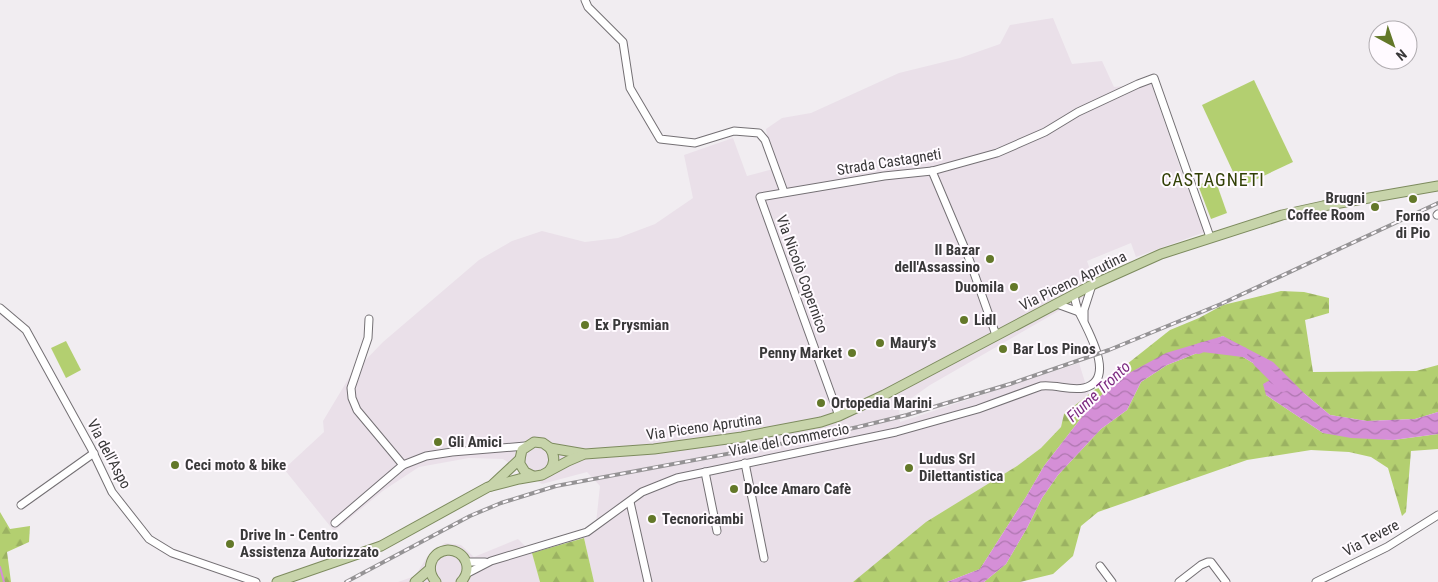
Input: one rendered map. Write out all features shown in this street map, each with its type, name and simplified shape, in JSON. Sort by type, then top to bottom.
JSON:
[{"type":"main road","name":"Via Piceno Aprutina","points":[[488,488],[529,444],[538,442],[550,448],[584,454],[654,449],[742,437],[821,422],[839,416],[884,395],[1092,285],[1161,254],[1290,213],[1438,186]]},
{"type":"main road","points":[[547,473],[554,464],[553,453],[550,448]]},
{"type":"main road","points":[[522,453],[520,464],[525,472],[534,476]]},
{"type":"main road","name":"Via Piceno Aprutina","points":[[277,582],[380,546],[488,488],[547,473],[584,454]]},
{"type":"main road","points":[[415,582],[430,569],[434,557],[445,550],[458,552],[466,562]]},
{"type":"main road","name":"Viale del Commercio","points":[[464,578],[466,562]]},
{"type":"main road","points":[[430,569],[436,582]]},
{"type":"street","points":[[585,0],[588,7],[623,42],[630,88],[660,139],[695,143],[734,131],[759,133],[765,140],[784,192]]},
{"type":"street","name":"Strada Castagneti","points":[[760,197],[884,176],[932,171],[997,153],[1036,137],[1105,98],[1154,78],[1210,237]]},
{"type":"street","points":[[932,171],[968,256],[996,335]]},
{"type":"street","name":"Via Nicolò Copernico","points":[[760,197],[839,416]]},
{"type":"street","points":[[1057,304],[1081,311],[1092,285]]},
{"type":"street","name":"Viale del Commercio","points":[[466,562],[491,561],[588,532],[642,492],[677,478],[896,432],[978,409],[1041,386],[1086,388],[1095,381],[1099,373],[1099,358],[1074,295]]},
{"type":"street","name":"Via dell'Aspo","points":[[0,308],[26,330],[94,453],[112,492],[149,539],[172,553],[256,582]]},
{"type":"street","points":[[369,319],[368,338],[352,388],[352,398],[357,410],[403,465]]},
{"type":"street","name":"Via Piceno Aprutina","points":[[335,523],[403,465],[426,456],[503,447],[522,453]]},
{"type":"street","points":[[21,505],[94,453]]},
{"type":"street","points":[[745,463],[764,558]]},
{"type":"street","points":[[705,472],[717,531]]},
{"type":"street","points":[[630,502],[648,582]]},
{"type":"street","name":"Via Tevere","points":[[1316,582],[1387,547],[1437,518]]},
{"type":"street","name":"Viale del Commercio","points":[[464,578],[491,561]]},
{"type":"street","points":[[1179,582],[1205,562],[1211,562],[1226,582]]},
{"type":"street","points":[[1100,566],[1112,582]]},
{"type":"street","points":[[230,574],[236,582]]},
{"type":"shaded area","points":[[1053,18],[1072,64],[1102,61],[1114,87],[1151,83],[1183,176],[1205,232],[1136,257],[1131,243],[1087,261],[1097,289],[930,385],[899,407],[900,422],[1079,363],[1089,395],[1064,414],[1061,427],[1041,448],[973,494],[853,582],[594,582],[584,538],[596,523],[600,486],[587,472],[542,484],[503,459],[469,458],[419,467],[384,490],[334,531],[284,469],[324,432],[323,421],[350,376],[383,342],[479,260],[512,241],[542,231],[585,242],[618,238],[655,224],[693,198],[684,155],[733,138],[747,176],[773,169],[766,129],[782,118],[811,113],[899,73],[960,58],[1000,44],[1010,25]]},
{"type":"shaded area","points":[[518,539],[532,553],[540,582],[398,582],[415,576],[427,557],[445,543],[461,545],[474,557]]},
{"type":"green space","points":[[1254,80],[1293,162],[1240,187],[1202,105]]},
{"type":"green space","points":[[1215,179],[1227,213],[1211,219],[1198,185]]},
{"type":"green space","points":[[1281,291],[1304,292],[1329,298],[1329,313],[1305,320],[1313,372],[1416,371],[1438,365],[1438,412],[1415,419],[1367,421],[1330,415],[1305,394],[1223,336],[1120,378],[1092,404],[1044,466],[980,569],[947,582],[853,582],[926,522],[1017,466],[1041,448],[1061,427],[1064,414],[1170,330],[1199,318],[1223,305]]},
{"type":"green space","points":[[66,341],[81,370],[66,378],[51,348]]},
{"type":"green space","points":[[1210,348],[1233,351],[1268,372],[1274,378],[1266,395],[1323,433],[1393,440],[1438,434],[1438,449],[1411,451],[1406,512],[1402,516],[1388,468],[1371,457],[1349,452],[1311,450],[1247,460],[1098,512],[1081,526],[1073,556],[1053,574],[1020,582],[984,582],[1006,564],[1042,498],[1058,475],[1101,429],[1127,410],[1141,382],[1167,365]]},
{"type":"green space","points":[[0,512],[10,529],[30,526],[29,542],[7,552],[11,582],[0,582]]},
{"type":"green space","points":[[584,538],[594,582],[540,582],[532,553]]},
{"type":"water","points":[[1223,336],[1273,362],[1305,394],[1330,415],[1367,421],[1415,419],[1438,412],[1438,434],[1393,440],[1351,438],[1323,433],[1266,395],[1263,384],[1274,378],[1268,372],[1233,351],[1210,348],[1167,365],[1141,382],[1127,410],[1101,429],[1058,475],[1042,498],[1006,564],[984,582],[947,582],[980,569],[1044,466],[1092,404],[1120,378],[1166,353]]},
{"type":"waterway","name":"Fiume Tronto","points":[[1198,349],[1203,347],[1243,352]]},
{"type":"waterway","name":"Fiume Tronto","points":[[1258,362],[1283,387]]},
{"type":"waterway","points":[[0,567],[4,582]]},
{"type":"railway","points":[[346,582],[470,516],[501,503],[556,486],[785,443],[907,415],[1010,384],[1109,350],[1221,304],[1438,203]]},
{"type":"place","name":"Forno di Pio","points":[[1413,199]]},
{"type":"place","name":"Brugni Coffee Room","points":[[1375,207]]},
{"type":"place","name":"Il Bazar dell'Assassino","points":[[990,259]]},
{"type":"place","name":"Duomila","points":[[1014,287]]},
{"type":"place","name":"Lidl","points":[[964,320]]},
{"type":"place","name":"Ex Prysmian","points":[[585,325]]},
{"type":"place","name":"Maury's","points":[[880,343]]},
{"type":"place","name":"Bar Los Pinos","points":[[1003,349]]},
{"type":"place","name":"Penny Market","points":[[852,353]]},
{"type":"place","name":"Ortopedia Marini","points":[[821,403]]},
{"type":"place","name":"Gli Amici","points":[[438,442]]},
{"type":"place","name":"Ceci moto & bike","points":[[175,465]]},
{"type":"place","name":"Ludus Srl Dilettantistica","points":[[909,468]]},
{"type":"place","name":"Dolce Amaro Cafè","points":[[734,489]]},
{"type":"place","name":"Tecnoricambi","points":[[652,519]]},
{"type":"place","name":"Drive In - Centro Assistenza Autorizzato","points":[[230,544]]},
{"type":"district","name":"CASTAGNETI","points":[[1213,180]]}]
